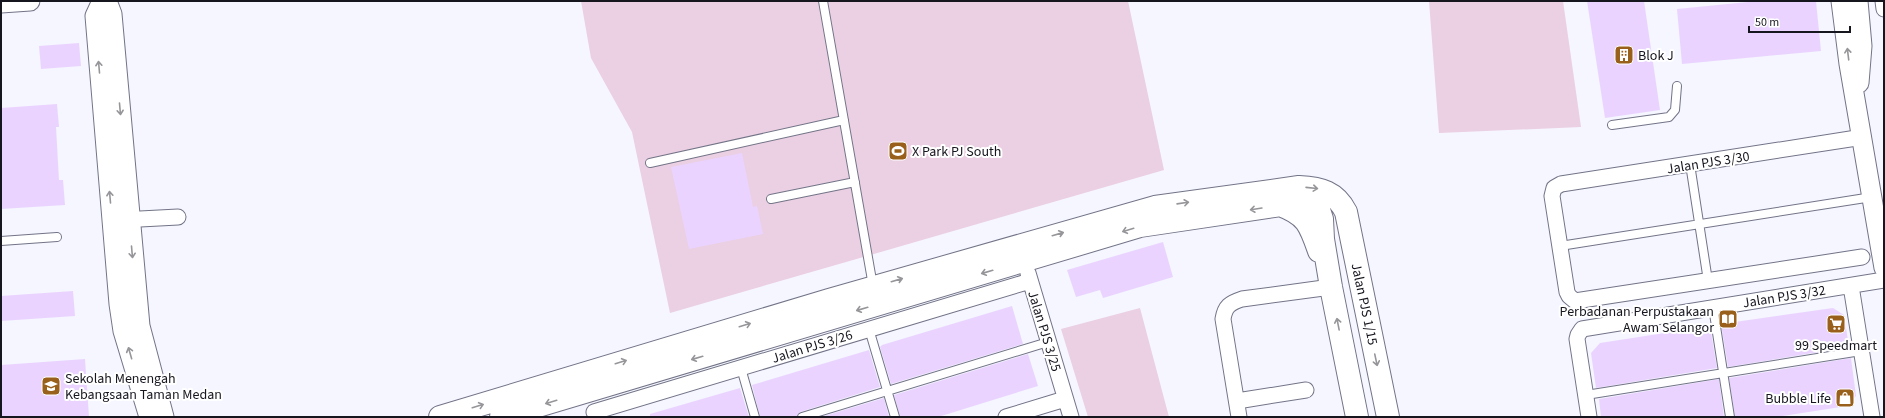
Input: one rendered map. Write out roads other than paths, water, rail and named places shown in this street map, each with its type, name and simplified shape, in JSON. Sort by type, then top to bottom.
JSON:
[{"type":"main road","points":[[501,417],[586,382],[873,287],[1025,263],[1155,206],[1299,187],[1316,188],[1326,203]]},
{"type":"main road","points":[[440,417],[586,382],[1025,263],[1140,226],[1295,203],[1326,203]]},
{"type":"main road","name":"Jalan PJS 1/15","points":[[1357,417],[1330,287],[1323,239],[1322,219],[1326,203],[1341,203],[1346,212],[1388,417]]},
{"type":"main road","points":[[1280,205],[1295,211],[1305,220],[1312,233],[1330,287]]},
{"type":"street","points":[[1,3],[30,1]]},
{"type":"street","points":[[102,1],[95,16],[121,220],[140,326],[164,417]]},
{"type":"street","points":[[107,1],[112,14],[121,220],[123,331],[149,417]]},
{"type":"street","points":[[1841,1],[1849,64],[1858,107],[1884,268]]},
{"type":"street","points":[[1858,1],[1862,46],[1858,107]]},
{"type":"street","points":[[1883,1],[1884,9]]},
{"type":"street","name":"Jalan PJS 3/30","points":[[1560,246],[1552,196],[1554,188],[1561,184],[1863,137]]},
{"type":"street","points":[[121,220],[178,217]]},
{"type":"street","points":[[1560,246],[1569,296],[1575,301],[1862,257]]},
{"type":"street","name":"Jalan PJS 3/26","points":[[595,414],[869,329],[1025,263]]},
{"type":"street","name":"Jalan PJS 3/25","points":[[1025,263],[1071,417]]},
{"type":"street","name":"Jalan PJS 3/32","points":[[1586,395],[1578,343],[1579,332],[1586,328],[1884,280]]},
{"type":"street","points":[[1851,286],[1872,417]]},
{"type":"street","points":[[1240,417],[1223,319],[1224,311],[1230,303],[1242,299],[1330,287]]},
{"type":"street","points":[[586,382],[595,414]]},
{"type":"street","points":[[1237,401],[1306,390]]},
{"type":"street","points":[[1586,395],[1589,417]]},
{"type":"street","points":[[1006,417],[1065,399]]},
{"type":"lane","points":[[823,1],[873,287]]},
{"type":"lane","points":[[1612,125],[1669,117],[1675,110],[1677,86]]},
{"type":"lane","points":[[650,163],[844,120]]},
{"type":"lane","points":[[1690,164],[1708,281]]},
{"type":"lane","points":[[771,199],[855,182]]},
{"type":"lane","points":[[1560,246],[1872,197]]},
{"type":"lane","points":[[1,241],[57,237]]},
{"type":"lane","points":[[1713,307],[1730,417]]},
{"type":"lane","points":[[869,329],[895,417]]},
{"type":"lane","points":[[802,417],[1048,342]]},
{"type":"lane","points":[[1586,395],[1861,351]]},
{"type":"lane","points":[[741,368],[755,417]]},
{"type":"place","name":"Blok J","points":[[1624,55]]},
{"type":"place","name":"X Park PJ South","points":[[898,151]]},
{"type":"place","name":"Perbadanan Perpustakaan Awam Selangor","points":[[1728,319]]},
{"type":"place","name":"99 Speedmart","points":[[1836,324]]},
{"type":"place","name":"Sekolah Menengah Kebangsaan Taman Medan","points":[[51,386]]},
{"type":"place","name":"Bubble Life","points":[[1845,398]]}]
